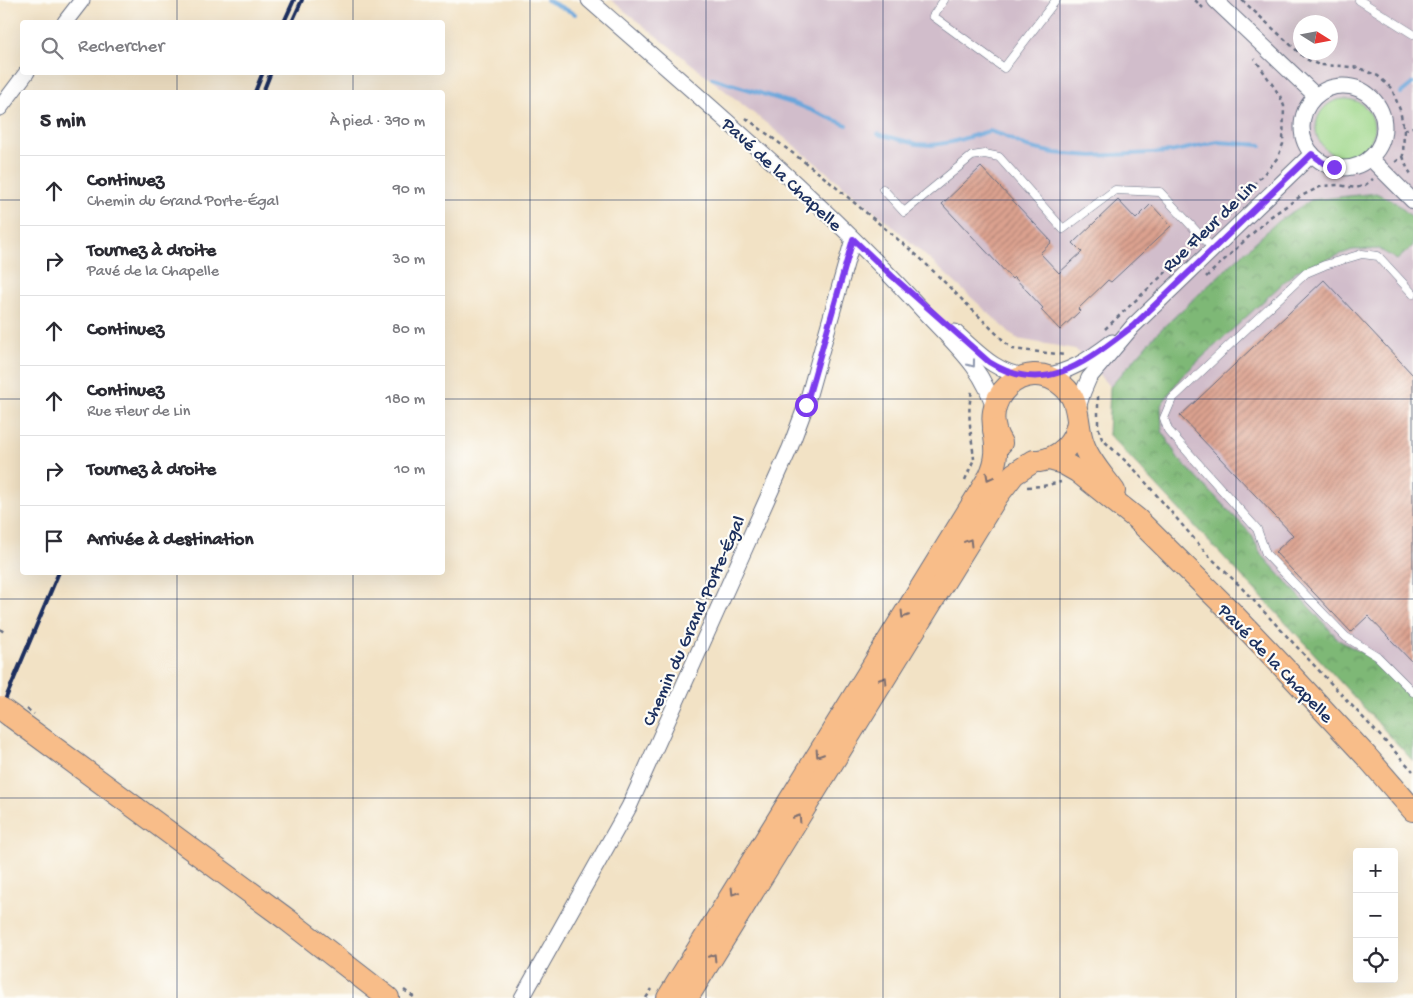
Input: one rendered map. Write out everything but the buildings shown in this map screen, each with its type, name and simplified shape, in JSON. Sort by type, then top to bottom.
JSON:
[{"type":"main road","name":"Pavé de la Chapelle","points":[[1035,376],[1054,380],[1065,388],[1073,399],[1082,443],[1086,452],[1136,519]]},
{"type":"main road","points":[[668,998],[990,476],[996,460],[997,444],[994,420],[999,396],[1014,382],[1035,376]]},
{"type":"main road","points":[[687,998],[997,496],[1014,474],[1041,460],[1060,453],[1069,445],[1075,434],[1078,417]]},
{"type":"main road","name":"Pavé de la Chapelle","points":[[994,420],[1001,443],[1011,453],[1020,458],[1063,463],[1077,471],[1136,519],[1294,678],[1356,744],[1413,810]]},
{"type":"main road","points":[[6,712],[285,918],[388,998]]},
{"type":"street","points":[[67,20],[82,0]]},
{"type":"street","name":"Pavé de la Chapelle","points":[[589,0],[735,127],[892,276],[970,362],[989,392],[994,420]]},
{"type":"street","points":[[1211,7],[1315,95]]},
{"type":"street","points":[[0,108],[25,75]]},
{"type":"street","points":[[1342,85],[1356,87],[1369,94],[1378,105],[1384,118],[1384,133],[1379,146],[1370,158],[1359,165],[1340,168],[1322,162],[1312,154],[1305,143],[1302,117],[1307,105],[1315,95],[1328,88],[1342,85]]},
{"type":"street","name":"Rue Fleur de Lin","points":[[1078,417],[1083,392],[1089,378],[1133,326],[1312,154]]},
{"type":"street","points":[[1370,158],[1413,201]]},
{"type":"street","name":"Chemin du Grand Porte-Égal","points":[[522,998],[629,807],[790,448],[806,405],[853,239]]},
{"type":"street","points":[[892,276],[989,362],[1008,373],[1035,376]]},
{"type":"street","name":"Rue Fleur de Lin","points":[[1035,376],[1058,373],[1074,367],[1106,347],[1133,326]]},
{"type":"lane","points":[[944,0],[933,16],[1004,68],[1056,0]]},
{"type":"lane","points":[[1360,0],[1413,34]]},
{"type":"lane","points":[[883,189],[904,212],[972,156],[985,154],[999,157],[1062,229],[1115,190],[1160,192],[1213,248]]},
{"type":"lane","points":[[1413,294],[1378,256],[1362,254],[1306,273],[1172,399],[1164,418],[1168,430],[1256,529],[1266,554],[1346,637],[1377,656],[1413,692]]},
{"type":"path","points":[[1195,0],[1211,7]]},
{"type":"path","points":[[1105,329],[1227,214],[1278,157],[1283,144],[1284,106],[1255,59]]},
{"type":"path","points":[[745,117],[819,173],[920,258],[1012,349]]},
{"type":"path","points":[[1404,130],[1413,126]]},
{"type":"path","points":[[1403,156],[1407,168],[1413,177]]},
{"type":"path","points":[[1102,439],[1136,470],[1208,556],[1239,585],[1413,771]]},
{"type":"path","points":[[0,629],[4,632]]},
{"type":"shaded area","points":[[611,0],[1413,0],[1413,755],[1108,434],[1110,387],[1075,349],[1017,339],[896,229]]},
{"type":"green space","points":[[1345,99],[1356,101],[1369,112],[1374,128],[1372,139],[1361,152],[1345,157],[1334,155],[1321,144],[1316,128],[1318,117],[1329,104]]},
{"type":"green space","points":[[1376,193],[1395,202],[1413,218],[1413,246],[1397,260],[1379,249],[1352,250],[1296,271],[1181,377],[1161,405],[1162,431],[1178,458],[1251,534],[1261,554],[1340,641],[1375,660],[1413,698],[1413,761],[1108,434],[1110,387],[1157,333],[1278,221],[1311,200]]},
{"type":"waterway","points":[[547,0],[575,14]]},
{"type":"waterway","points":[[712,78],[798,105],[847,125]]},
{"type":"waterway","points":[[1401,93],[1413,83]]},
{"type":"waterway","points":[[878,134],[917,144],[932,145],[952,142],[989,131],[1027,147],[1054,153],[1093,156],[1170,152],[1218,142],[1261,145]]},
{"type":"railway","points":[[285,20],[294,0]]},
{"type":"railway","points":[[293,20],[302,0]]},
{"type":"railway","points":[[256,90],[262,75]]},
{"type":"railway","points":[[264,90],[270,75]]},
{"type":"railway","points":[[0,712],[58,575]]},
{"type":"route","points":[[806,405],[853,239],[989,362],[1008,373],[1016,375],[1050,375],[1074,367],[1106,347],[1133,326],[1312,154],[1322,162],[1334,167]]}]
